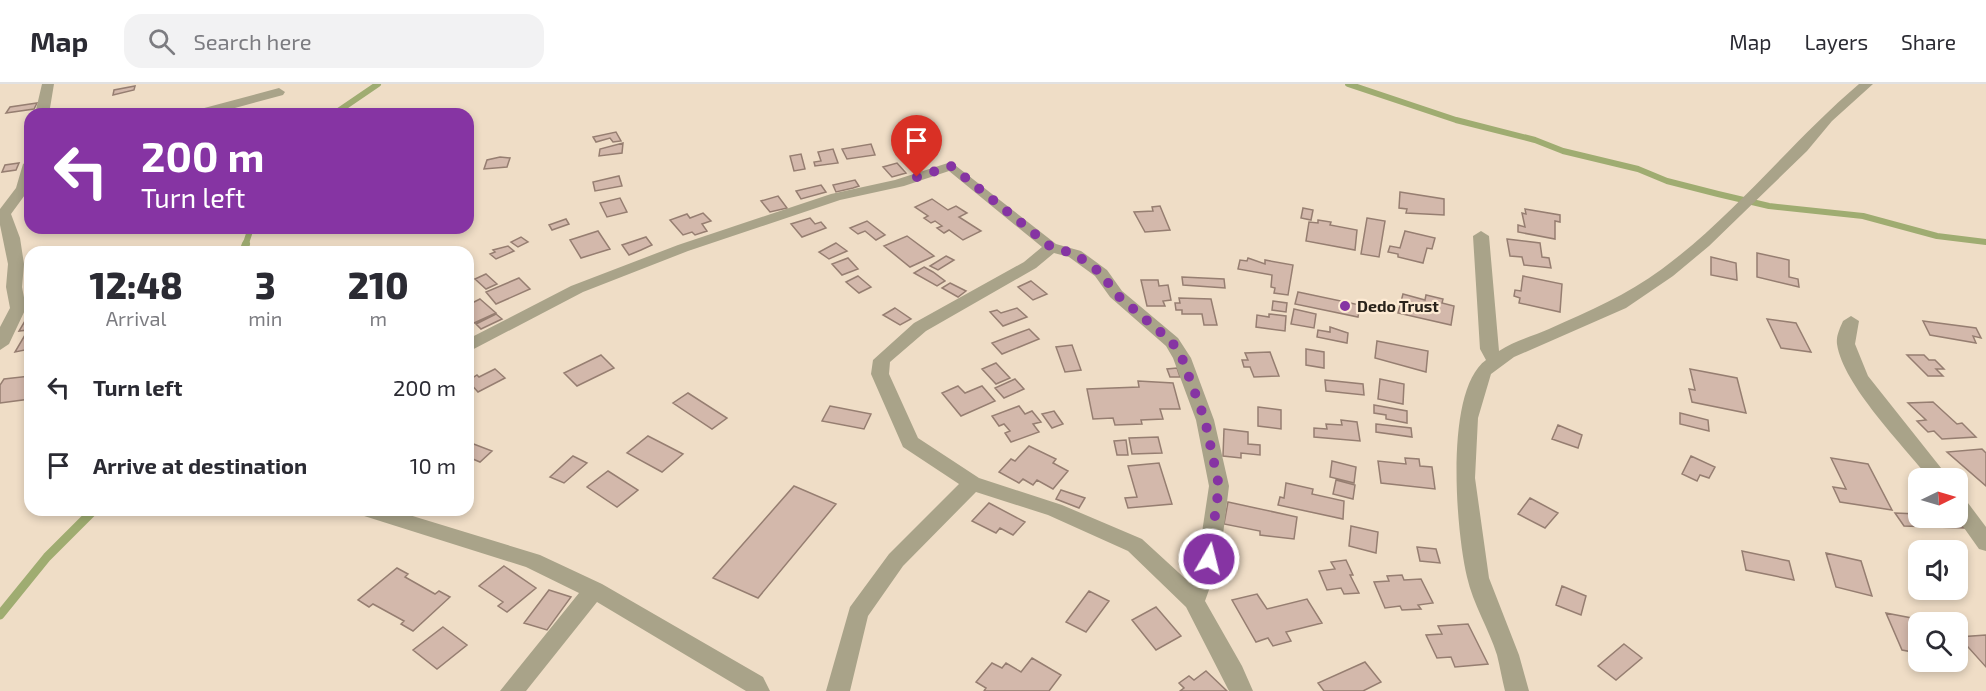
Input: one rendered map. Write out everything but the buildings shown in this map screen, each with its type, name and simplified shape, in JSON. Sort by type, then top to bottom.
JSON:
[{"type":"street","points":[[43,108],[48,84]]},
{"type":"street","points":[[1517,691],[1508,655],[1478,578],[1465,478],[1469,418],[1483,371],[1508,353],[1620,304],[1667,273],[1704,243],[1802,148],[1827,118],[1867,84]]},
{"type":"street","points":[[220,108],[279,92]]},
{"type":"street","points":[[474,343],[577,289],[683,248],[836,196],[899,183],[951,166],[1051,247],[1075,254],[1101,273],[1116,294],[1172,342],[1182,358],[1205,420],[1219,486],[1209,559],[1194,601]]},
{"type":"street","points":[[0,343],[18,308],[14,287],[16,264],[4,214],[24,185]]},
{"type":"street","points":[[1481,236],[1488,349],[1496,362]]},
{"type":"street","points":[[1051,247],[1030,265],[920,327],[882,360],[880,374],[910,442],[972,483],[1055,510],[1135,545],[1194,601],[1234,673],[1241,691]]},
{"type":"street","points":[[1851,321],[1846,341],[1851,360],[1874,397],[1931,468]]},
{"type":"street","points":[[838,691],[858,613],[896,560],[972,483]]},
{"type":"street","points":[[387,516],[533,561],[594,590],[755,684],[758,691]]},
{"type":"street","points":[[1968,518],[1986,543]]},
{"type":"street","points":[[512,691],[594,590]]},
{"type":"waterway","points":[[343,108],[378,84]]},
{"type":"waterway","points":[[1348,84],[1456,120],[1535,140],[1563,151],[1638,169],[1667,181],[1718,194],[1769,206],[1863,216],[1937,236],[1986,242]]},
{"type":"waterway","points":[[245,246],[249,234]]},
{"type":"waterway","points":[[0,615],[47,557],[88,516]]},
{"type":"place","name":"Dedo Trust","points":[[1345,306]]},
{"type":"route","points":[[917,177],[951,166],[1051,247],[1075,254],[1101,273],[1116,294],[1172,342],[1182,358],[1205,420],[1219,486],[1209,559]]}]
